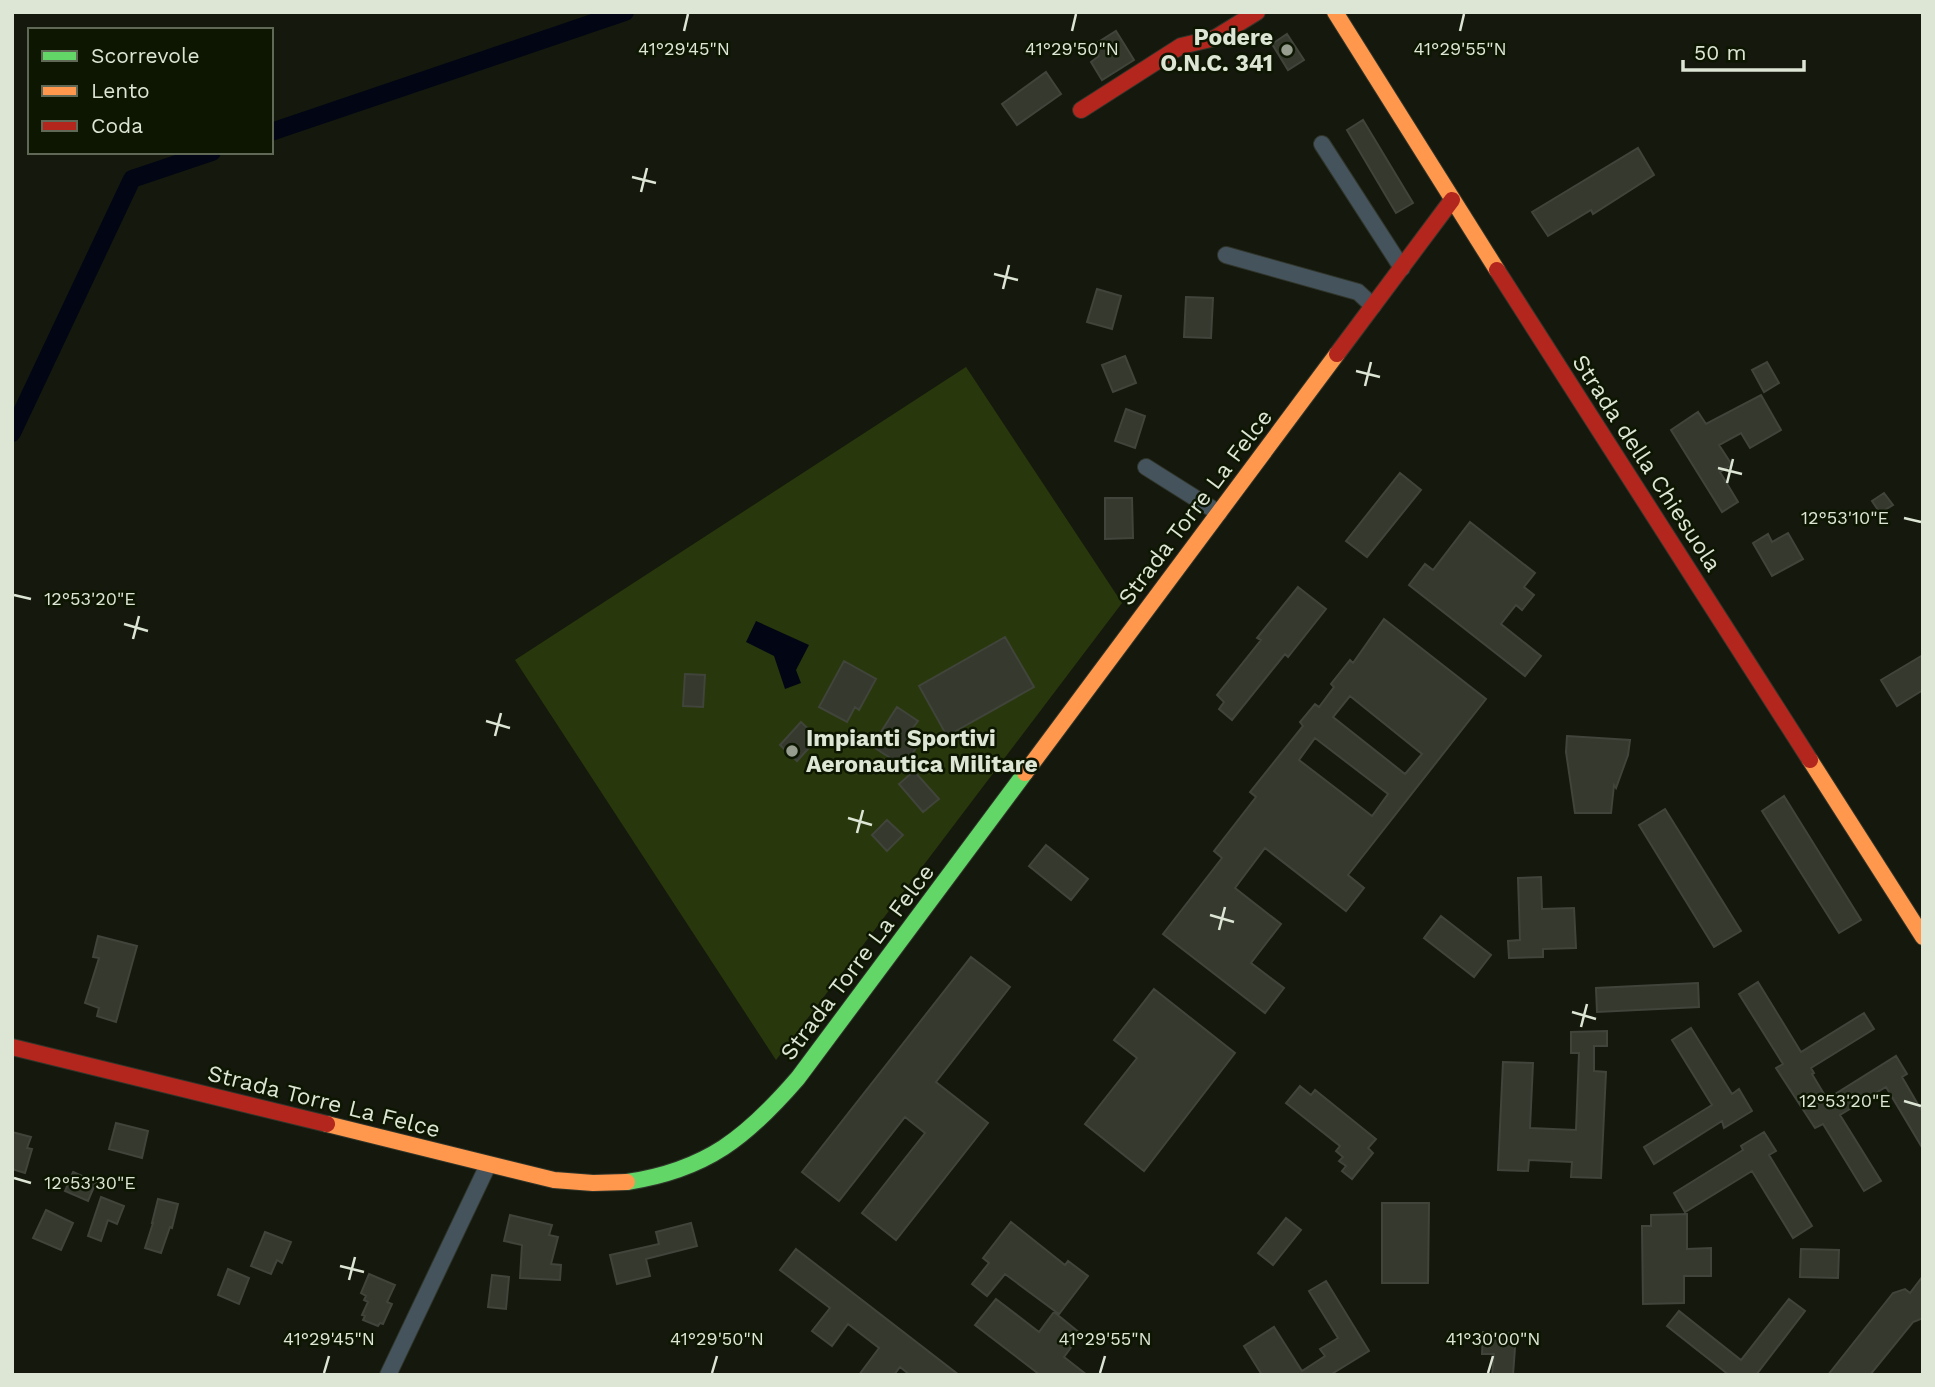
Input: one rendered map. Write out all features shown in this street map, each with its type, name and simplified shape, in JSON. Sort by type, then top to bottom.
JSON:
[{"type":"street","points":[[1081,110],[1181,46],[1216,38],[1257,12]]},
{"type":"street","name":"Strada della Chiesuola","points":[[1335,12],[1452,200],[1923,937]]},
{"type":"street","points":[[1322,144],[1402,268]]},
{"type":"street","name":"Strada Torre La Felce","points":[[12,1047],[539,1177],[580,1183],[648,1180],[672,1174],[712,1156],[763,1119],[820,1050],[1452,200]]},
{"type":"street","points":[[1226,255],[1358,292],[1373,306]]},
{"type":"street","points":[[1146,467],[1219,513]]},
{"type":"street","points":[[388,1375],[488,1165]]},
{"type":"green space","name":"Impianti Sportivi Aeronautica Militare","points":[[966,367],[1122,603],[776,1060],[515,660]]},
{"type":"shaded area","points":[[756,621],[809,645],[796,670],[801,683],[785,689],[774,656],[746,642]]},
{"type":"building","points":[[1116,31],[1134,60],[1102,80],[1091,62],[1099,56],[1092,46]]},
{"type":"building","name":"Podere O.N.C. 341","points":[[1287,34],[1304,60],[1288,70],[1272,44]]},
{"type":"building","points":[[1046,72],[1061,94],[1017,125],[1002,104]]},
{"type":"building","points":[[1363,120],[1413,203],[1396,213],[1347,130]]},
{"type":"building","points":[[1638,148],[1654,175],[1593,214],[1591,210],[1548,236],[1532,212]]},
{"type":"building","points":[[1097,289],[1121,296],[1112,329],[1087,322]]},
{"type":"building","points":[[1186,297],[1213,298],[1211,338],[1184,337]]},
{"type":"building","points":[[1125,356],[1136,383],[1113,392],[1102,365]]},
{"type":"building","points":[[1767,362],[1779,383],[1764,392],[1752,370]]},
{"type":"building","points":[[1761,395],[1781,430],[1750,448],[1741,433],[1719,445],[1732,465],[1720,472],[1738,502],[1722,512],[1671,430],[1698,412],[1706,424]]},
{"type":"building","points":[[1126,409],[1145,416],[1135,448],[1115,441]]},
{"type":"building","points":[[1400,473],[1421,490],[1367,557],[1346,541]]},
{"type":"building","points":[[1884,493],[1893,505],[1880,513],[1872,501]]},
{"type":"building","points":[[1105,498],[1132,498],[1133,538],[1105,539]]},
{"type":"building","points":[[1470,522],[1535,573],[1524,587],[1534,595],[1522,610],[1516,605],[1501,624],[1541,656],[1525,676],[1409,585],[1425,564],[1433,570]]},
{"type":"building","points":[[1788,533],[1803,559],[1772,576],[1753,543],[1768,534],[1772,542]]},
{"type":"building","points":[[1298,587],[1326,609],[1288,657],[1285,654],[1232,720],[1219,709],[1224,702],[1217,695],[1261,640],[1257,638]]},
{"type":"building","points":[[1384,619],[1486,699],[1348,875],[1364,888],[1346,911],[1265,848],[1235,888],[1281,924],[1251,963],[1284,988],[1265,1013],[1163,934],[1222,858],[1214,851],[1256,797],[1250,792],[1303,726],[1300,722],[1315,704],[1319,707],[1334,687],[1331,684],[1350,660],[1353,663]],"holes":[[[1350,696],[1422,754],[1405,774],[1333,717]],[[1315,738],[1388,794],[1372,816],[1299,760]]]},
{"type":"building","points":[[1005,637],[1034,687],[947,736],[919,686]]},
{"type":"building","points":[[1923,655],[1923,690],[1897,706],[1881,680]]},
{"type":"building","points":[[844,661],[876,679],[859,710],[855,707],[847,722],[819,707]]},
{"type":"building","points":[[685,674],[705,675],[703,707],[683,706]]},
{"type":"building","points":[[897,707],[918,721],[909,733],[921,740],[904,767],[872,746]]},
{"type":"building","points":[[801,722],[818,738],[797,761],[780,745]]},
{"type":"building","points":[[1567,736],[1630,740],[1628,755],[1616,788],[1614,785],[1611,813],[1575,813],[1566,752]]},
{"type":"building","points":[[914,771],[939,799],[923,812],[899,784]]},
{"type":"building","points":[[1784,796],[1861,920],[1839,933],[1762,811]]},
{"type":"building","points":[[1665,809],[1741,931],[1714,947],[1639,825]]},
{"type":"building","points":[[887,820],[903,835],[887,851],[872,835]]},
{"type":"building","points":[[1046,845],[1088,879],[1071,900],[1029,866]]},
{"type":"building","points":[[1541,877],[1542,909],[1574,908],[1576,948],[1543,949],[1543,957],[1509,958],[1508,941],[1520,940],[1518,878]]},
{"type":"building","points":[[1441,916],[1491,955],[1474,977],[1424,938]]},
{"type":"building","points":[[98,936],[137,946],[116,1022],[97,1016],[99,1008],[85,1003],[99,958],[93,957]]},
{"type":"building","points":[[971,957],[1010,987],[936,1082],[988,1123],[896,1240],[862,1213],[925,1133],[905,1117],[839,1201],[802,1172]]},
{"type":"building","points":[[1758,982],[1801,1052],[1864,1013],[1874,1029],[1811,1068],[1814,1073],[1812,1074],[1827,1099],[1896,1056],[1907,1074],[1902,1077],[1923,1113],[1923,1149],[1886,1087],[1840,1115],[1881,1181],[1864,1191],[1823,1124],[1815,1128],[1776,1068],[1783,1064],[1739,994]]},
{"type":"building","points":[[1698,983],[1699,1007],[1597,1012],[1596,988]]},
{"type":"building","points":[[1154,989],[1235,1053],[1144,1171],[1085,1124],[1137,1058],[1114,1040]]},
{"type":"building","points":[[1691,1028],[1732,1094],[1739,1089],[1752,1111],[1724,1128],[1722,1121],[1654,1164],[1644,1147],[1712,1105],[1672,1040]]},
{"type":"building","points":[[1607,1031],[1607,1046],[1594,1046],[1594,1071],[1606,1072],[1601,1178],[1571,1177],[1572,1162],[1529,1160],[1528,1171],[1498,1170],[1503,1062],[1533,1063],[1530,1128],[1576,1130],[1579,1053],[1571,1053],[1571,1032]]},
{"type":"building","points":[[1300,1086],[1311,1095],[1315,1090],[1376,1139],[1368,1148],[1373,1153],[1352,1179],[1342,1171],[1346,1166],[1339,1161],[1343,1157],[1336,1151],[1340,1146],[1286,1103]]},
{"type":"building","points":[[116,1123],[148,1131],[142,1158],[109,1149]]},
{"type":"building","points":[[12,1132],[31,1137],[27,1148],[32,1149],[25,1173],[12,1169]]},
{"type":"building","points":[[1764,1132],[1776,1151],[1769,1155],[1812,1226],[1793,1238],[1752,1171],[1685,1212],[1674,1193],[1743,1150],[1741,1146]]},
{"type":"building","points":[[73,1172],[96,1182],[88,1201],[65,1191]]},
{"type":"building","points":[[101,1197],[124,1206],[117,1224],[108,1220],[101,1241],[88,1236]]},
{"type":"building","points":[[158,1199],[178,1204],[172,1228],[170,1227],[161,1253],[145,1248]]},
{"type":"building","points":[[1382,1203],[1429,1203],[1428,1283],[1382,1283]]},
{"type":"building","points":[[46,1210],[73,1223],[61,1250],[33,1238]]},
{"type":"building","points":[[1687,1214],[1687,1249],[1711,1248],[1711,1276],[1684,1276],[1684,1303],[1643,1304],[1642,1226],[1651,1226],[1651,1215]]},
{"type":"building","points":[[510,1215],[552,1225],[549,1235],[558,1237],[551,1264],[561,1265],[560,1280],[520,1278],[522,1245],[504,1241]]},
{"type":"building","points":[[1286,1218],[1301,1230],[1273,1265],[1258,1253]]},
{"type":"building","points":[[1011,1222],[1065,1265],[1068,1261],[1088,1276],[1059,1314],[1005,1274],[987,1296],[972,1284],[989,1263],[983,1258]]},
{"type":"building","points":[[691,1223],[697,1246],[646,1259],[650,1276],[617,1284],[610,1255],[659,1244],[656,1232]]},
{"type":"building","points":[[265,1232],[291,1242],[282,1263],[277,1260],[271,1274],[251,1266]]},
{"type":"building","points":[[796,1249],[959,1375],[910,1375],[900,1367],[894,1375],[859,1375],[879,1348],[848,1324],[832,1346],[812,1331],[830,1308],[780,1270]]},
{"type":"building","points":[[1801,1249],[1839,1250],[1838,1278],[1800,1277]]},
{"type":"building","points":[[228,1269],[249,1278],[239,1304],[218,1295]]},
{"type":"building","points":[[369,1274],[395,1285],[387,1302],[392,1304],[383,1324],[378,1326],[363,1320],[365,1316],[362,1315],[368,1302],[364,1300],[366,1296],[361,1293]]},
{"type":"building","points":[[492,1275],[509,1277],[506,1309],[488,1307]]},
{"type":"building","points":[[1923,1276],[1923,1318],[1913,1322],[1870,1375],[1828,1375],[1893,1293],[1905,1289],[1910,1293]]},
{"type":"building","points":[[1326,1281],[1369,1351],[1330,1375],[1262,1375],[1244,1346],[1274,1327],[1302,1371],[1325,1356],[1320,1349],[1338,1338],[1309,1291]]},
{"type":"building","points":[[996,1299],[1039,1332],[1054,1312],[1081,1334],[1064,1357],[1087,1375],[1040,1375],[975,1325]]},
{"type":"building","points":[[1789,1299],[1805,1311],[1756,1375],[1729,1375],[1667,1326],[1679,1311],[1741,1360]]},
{"type":"building","points":[[1483,1332],[1516,1334],[1513,1375],[1492,1375],[1494,1354],[1482,1354]]},
{"type":"waterway","points":[[273,131],[625,12]]},
{"type":"waterway","points":[[12,433],[132,179],[206,154]]},
{"type":"traffic: fast","points":[[627,1182],[655,1177],[703,1159],[743,1134],[779,1099],[798,1078],[1025,773]]},
{"type":"traffic: slow","points":[[1335,12],[1497,270]]},
{"type":"traffic: slow","points":[[1025,773],[1337,354]]},
{"type":"traffic: slow","points":[[1810,760],[1923,937]]},
{"type":"traffic: slow","points":[[327,1124],[554,1180],[627,1182]]},
{"type":"traffic: jam","points":[[1081,110],[1181,46],[1215,38],[1257,12]]},
{"type":"traffic: jam","points":[[1337,354],[1452,200]]},
{"type":"traffic: jam","points":[[1497,270],[1810,760]]},
{"type":"traffic: jam","points":[[12,1047],[327,1124]]},
{"type":"place","name":"Podere O.N.C. 341","points":[[1287,50]]},
{"type":"place","name":"Impianti Sportivi Aeronautica Militare","points":[[792,751]]}]
